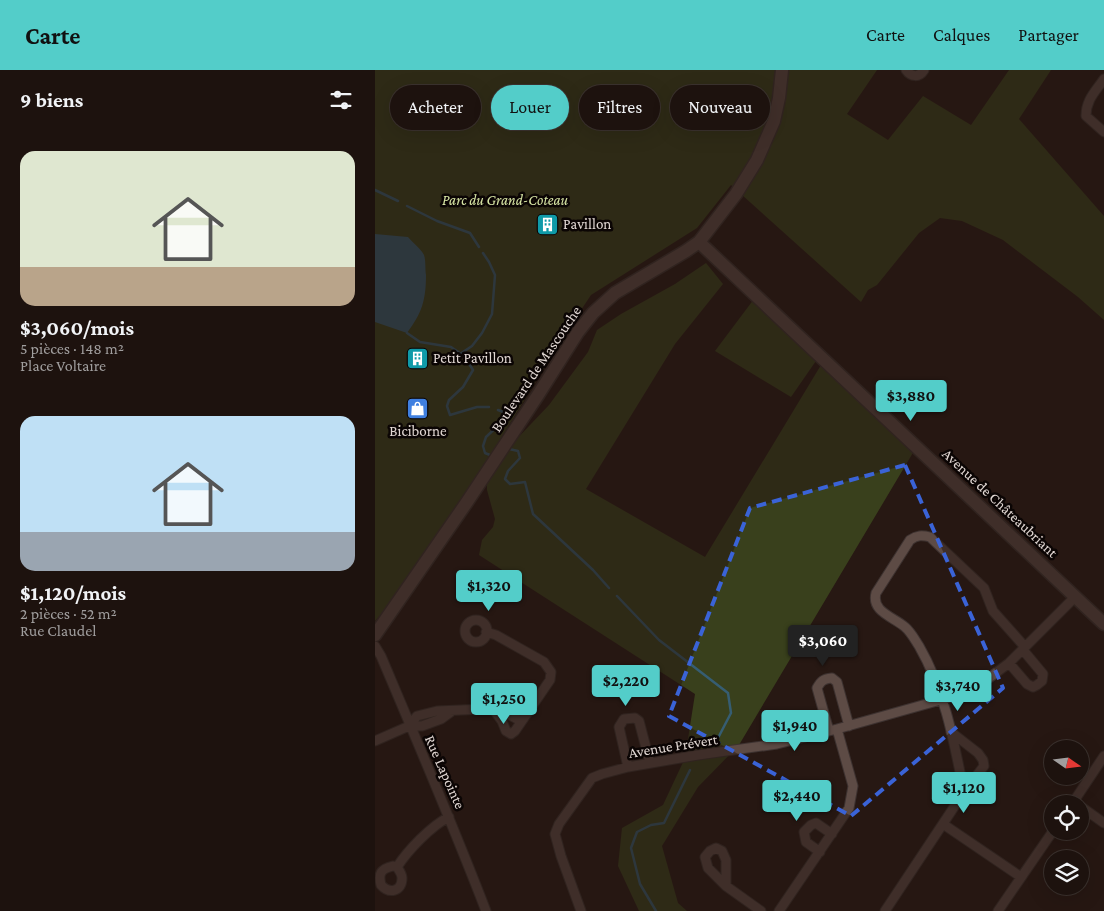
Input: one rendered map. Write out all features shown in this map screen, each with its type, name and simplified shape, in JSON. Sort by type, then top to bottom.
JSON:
[{"type":"street","name":"Boulevard de Mascouche","points":[[375,635],[467,502],[578,332],[593,313],[615,293],[699,242],[736,194],[757,160],[774,121],[782,70]]},
{"type":"street","points":[[906,70],[913,76],[920,74],[924,70]]},
{"type":"street","points":[[1104,79],[1088,101],[1086,116],[1104,132]]},
{"type":"street","name":"Avenue de Châteaubriant","points":[[699,242],[1104,624]]},
{"type":"street","points":[[965,792],[943,699],[919,647],[909,631],[881,611],[874,599],[910,540],[915,536],[923,535],[930,537],[984,588],[993,610],[1043,674],[1042,681],[1033,687],[1027,684],[1009,663]]},
{"type":"street","name":"Avenue Prévert","points":[[581,911],[555,834],[559,824],[592,778],[628,767],[777,744],[962,694],[989,678],[1009,663],[1075,596]]},
{"type":"street","points":[[486,632],[544,662],[551,672],[550,680],[511,734],[506,731],[494,710]]},
{"type":"street","name":"Rue Lapointe","points":[[375,646],[449,817],[486,911]]},
{"type":"street","points":[[779,911],[849,808],[853,786],[817,688],[822,680],[832,678],[837,682],[849,726]]},
{"type":"street","points":[[375,741],[409,726],[421,726],[441,719],[452,711],[494,710],[507,713],[521,721]]},
{"type":"street","points":[[628,767],[619,727],[624,719],[635,718],[639,721],[650,763]]},
{"type":"street","points":[[885,911],[984,766],[983,760],[978,753],[951,732]]},
{"type":"street","points":[[1080,795],[1104,756]]},
{"type":"street","points":[[1089,813],[1104,823]]},
{"type":"street","points":[[397,867],[412,848],[439,823],[449,817]]},
{"type":"street","points":[[820,852],[806,842],[804,832],[816,823],[832,834]]},
{"type":"street","points":[[943,824],[1021,877]]},
{"type":"street","points":[[998,911],[1047,840]]},
{"type":"street","points":[[726,886],[761,911]]},
{"type":"highlighted area","points":[[905,465],[1003,688],[851,816],[669,716],[750,508]]},
{"type":"green space","name":"Parc du Grand-Coteau","points":[[375,70],[877,70],[847,114],[888,140],[923,96],[971,125],[1009,70],[1051,70],[1019,119],[1104,216],[1104,320],[1078,297],[1003,240],[962,221],[940,218],[919,233],[877,285],[868,290],[861,302],[731,185],[697,228],[591,295],[480,472],[384,611],[375,621]]},
{"type":"green space","points":[[706,263],[723,284],[675,344],[586,489],[705,557],[824,360],[917,446],[739,745],[698,787],[662,846],[678,903],[687,911],[639,911],[618,866],[622,828],[663,805],[685,758],[695,694],[479,555],[482,540],[493,527],[495,519],[487,490],[487,482],[511,445],[549,405],[588,352],[597,330],[621,314],[675,284]]},
{"type":"green space","points":[[754,299],[818,358],[791,397],[715,351]]},
{"type":"water","points":[[375,234],[408,237],[424,255],[426,275],[424,299],[420,312],[407,333],[375,322]]},
{"type":"waterway","points":[[375,190],[398,201]]},
{"type":"waterway","points":[[407,206],[437,221],[470,233],[479,247]]},
{"type":"waterway","points":[[460,354],[472,346],[482,333],[492,314],[495,275],[483,253]]},
{"type":"waterway","points":[[407,333],[420,342],[451,347],[464,356],[473,370],[463,387],[449,400],[447,406],[450,415],[477,407],[489,407]]},
{"type":"waterway","points":[[490,455],[485,453],[483,446],[486,437],[506,418],[506,413],[498,410]]},
{"type":"waterway","points":[[509,449],[518,451],[520,458],[508,471],[505,479],[510,484],[525,482],[533,514],[593,570],[609,588]]},
{"type":"waterway","points":[[617,596],[659,640],[728,693],[731,713],[718,738]]},
{"type":"waterway","points":[[656,911],[640,884],[631,848],[637,832],[651,825],[664,823],[690,770]]},
{"type":"place","name":"Pavillon","points":[[547,224]]},
{"type":"place","name":"Petit Pavillon","points":[[417,358]]},
{"type":"place","name":"Biciborne","points":[[418,408]]}]
